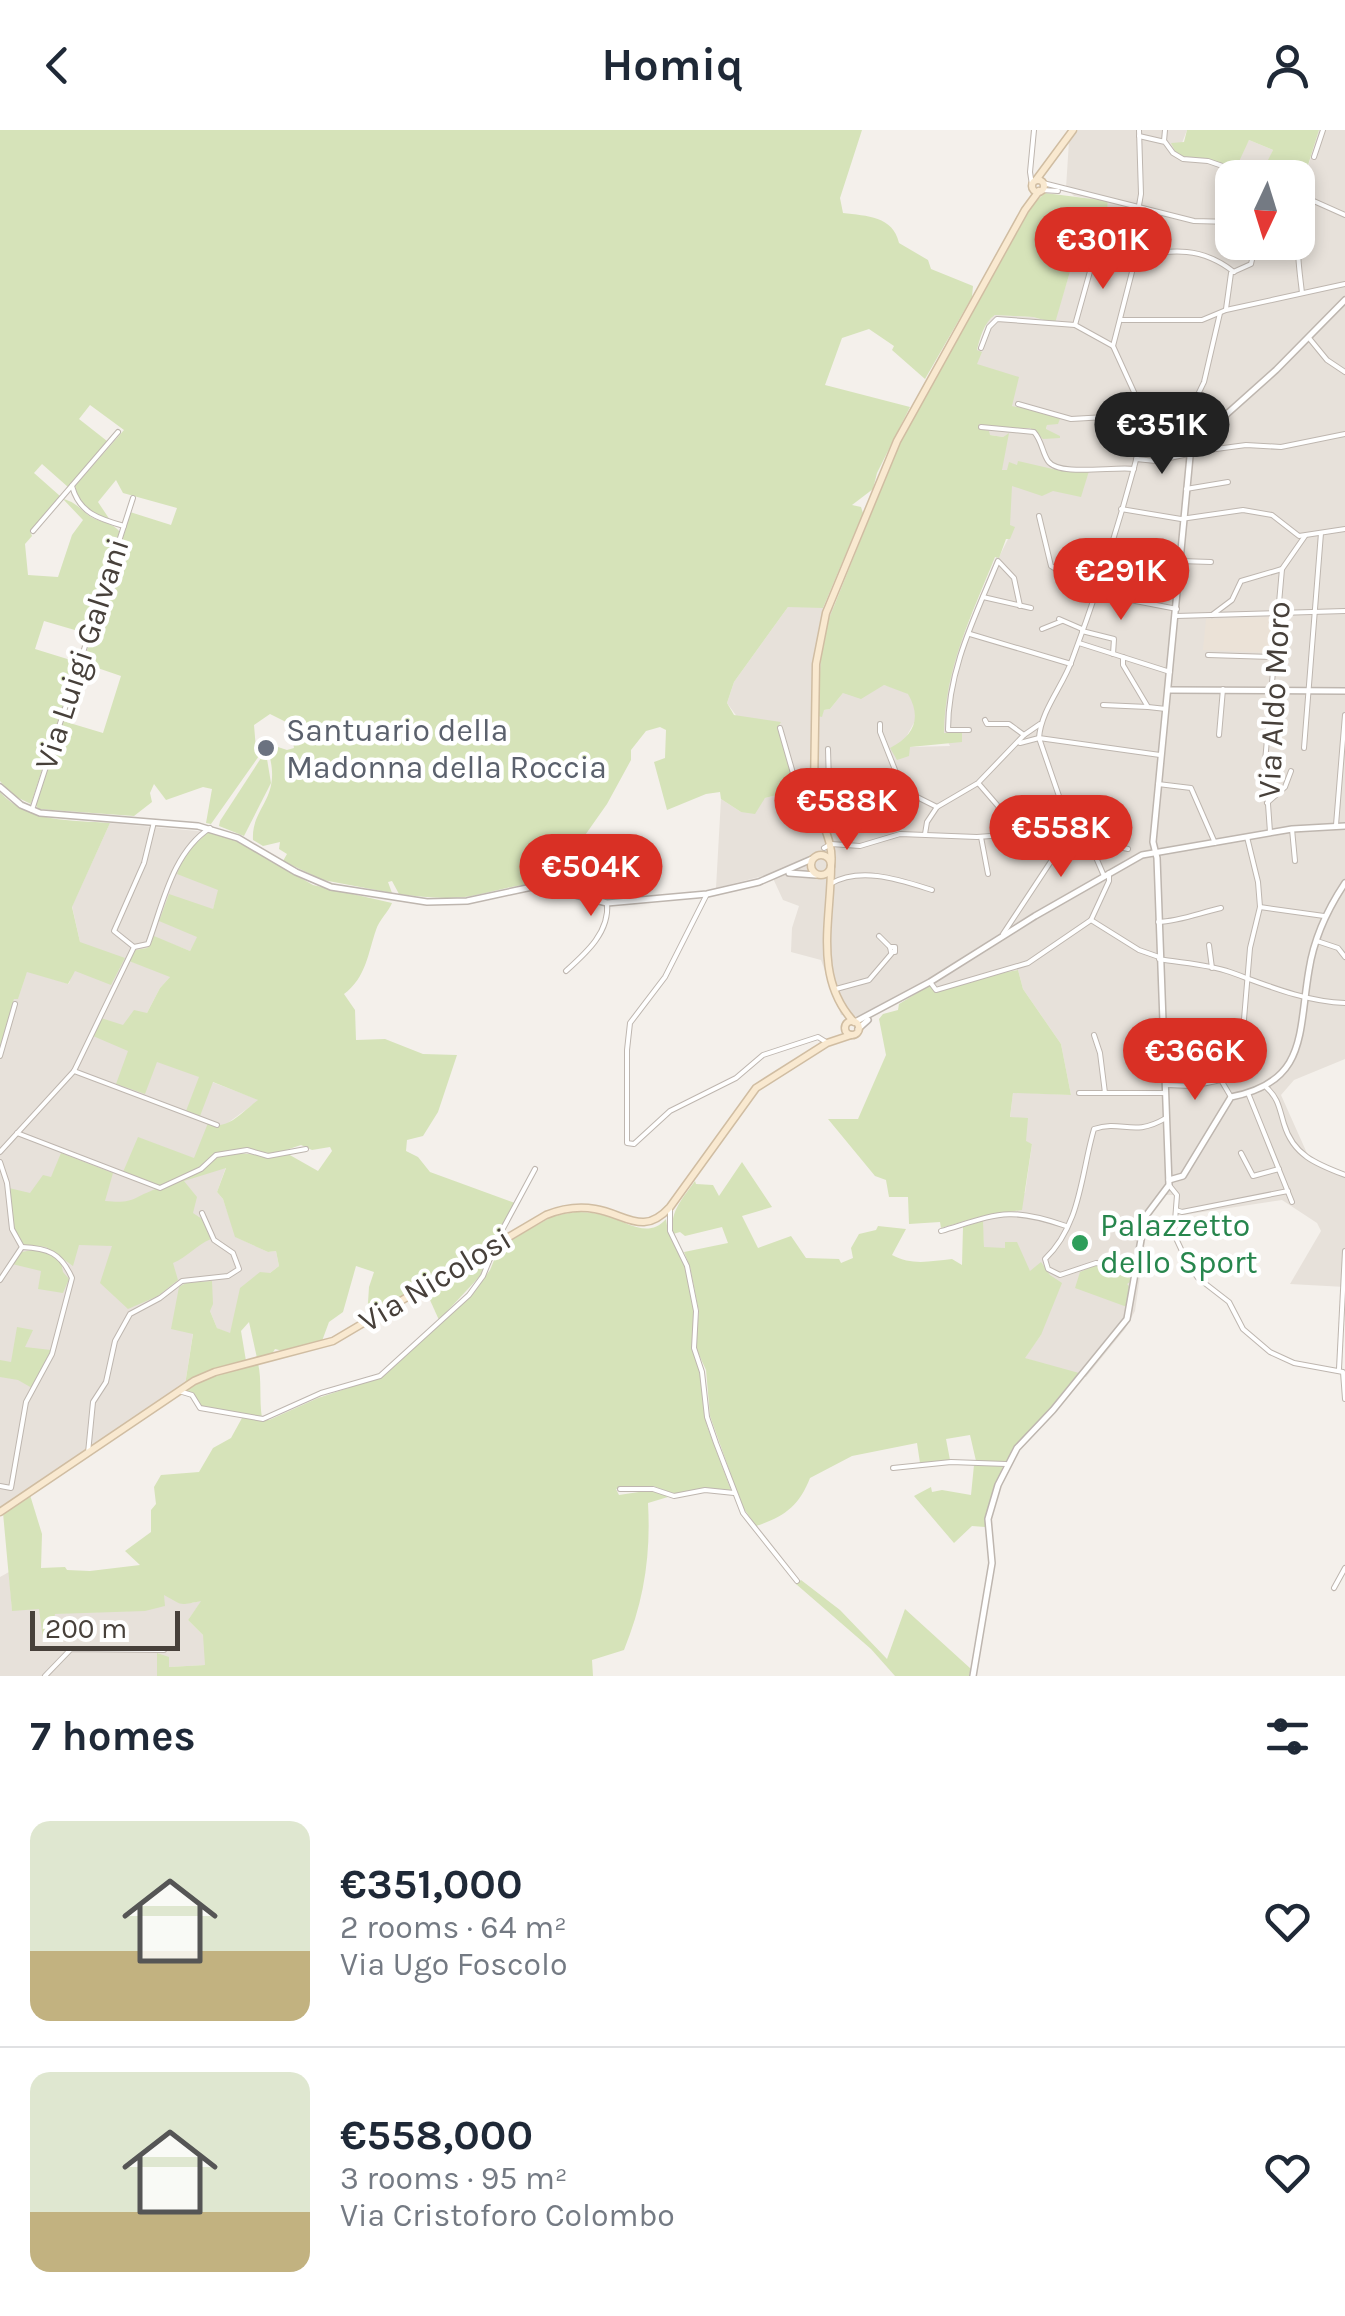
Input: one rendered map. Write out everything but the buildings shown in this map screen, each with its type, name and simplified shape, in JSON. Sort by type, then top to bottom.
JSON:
[{"type":"main road","points":[[845,1026],[826,964],[831,867],[816,810],[814,708],[819,640],[826,613],[898,441],[1038,184],[1073,130]]},
{"type":"main road","points":[[828,846],[815,857],[811,870],[826,880],[830,888]]},
{"type":"main road","points":[[815,857],[828,858],[831,867],[828,873],[818,875]]},
{"type":"main road","points":[[842,1006],[855,1027]]},
{"type":"main road","points":[[845,1026],[855,1027]]},
{"type":"main road","points":[[829,1042],[845,1026]]},
{"type":"main road","points":[[670,1207],[749,1096],[772,1077],[855,1027]]},
{"type":"main road","name":"Via Nicolosi","points":[[0,1512],[178,1391],[216,1372],[332,1341],[546,1215],[566,1209],[594,1208],[643,1223],[654,1220],[670,1207]]},
{"type":"street","points":[[1034,130],[1031,166],[1038,184],[1138,205],[1194,222],[1215,222]]},
{"type":"street","points":[[1164,130],[1164,141]]},
{"type":"street","points":[[1314,157],[1323,130]]},
{"type":"street","points":[[1112,346],[1122,320],[1134,256],[1142,163],[1139,133],[1164,141],[1182,159],[1215,163]]},
{"type":"street","points":[[1315,201],[1345,215]]},
{"type":"street","points":[[1075,325],[1096,250]]},
{"type":"street","points":[[1134,256],[1165,251],[1202,253],[1213,256],[1234,272]]},
{"type":"street","points":[[1189,429],[1191,409],[1204,382],[1234,272],[1252,260]]},
{"type":"street","points":[[1298,260],[1302,293]]},
{"type":"street","points":[[1122,320],[1202,320],[1223,311],[1345,284]]},
{"type":"street","points":[[1142,855],[1152,842],[1188,454],[1203,434],[1345,300]]},
{"type":"street","points":[[924,834],[937,807],[978,783],[1024,734],[1040,724],[1064,683],[1144,428],[1143,415],[1112,346],[1075,325],[997,319],[989,327],[981,348]]},
{"type":"street","points":[[1308,338],[1327,360],[1345,372]]},
{"type":"street","points":[[1018,404],[1070,419],[1143,415]]},
{"type":"street","points":[[981,427],[1031,430],[1042,441],[1048,460],[1059,468],[1134,469]]},
{"type":"street","points":[[1144,428],[1189,429],[1203,434]]},
{"type":"street","points":[[33,531],[118,432]]},
{"type":"street","points":[[1191,446],[1201,450],[1281,447],[1345,434]]},
{"type":"street","points":[[1136,458],[1156,461],[1188,454]]},
{"type":"street","points":[[1186,489],[1228,482]]},
{"type":"street","points":[[72,486],[76,500]]},
{"type":"street","points":[[63,496],[76,500],[92,515],[124,526]]},
{"type":"street","name":"Via Luigi Galvani","points":[[32,810],[133,498]]},
{"type":"street","points":[[1121,509],[1154,517],[1243,510],[1272,515],[1294,534],[1305,536],[1345,529]]},
{"type":"street","points":[[1039,516],[1052,570],[1094,593],[1176,612],[1212,615],[1345,611]]},
{"type":"street","points":[[1304,748],[1321,533]]},
{"type":"street","points":[[1212,615],[1232,600],[1241,581],[1282,569],[1305,536]]},
{"type":"street","points":[[1180,561],[1211,562]]},
{"type":"street","points":[[970,730],[948,730],[950,692],[968,633],[998,562],[1014,578],[1020,606]]},
{"type":"street","name":"Via Aldo Moro","points":[[1270,832],[1265,762],[1282,569]]},
{"type":"street","points":[[983,597],[1031,608]]},
{"type":"street","points":[[1042,628],[1061,620],[1114,638],[1113,654]]},
{"type":"street","points":[[968,633],[1071,664]]},
{"type":"street","points":[[1078,643],[1170,672]]},
{"type":"street","points":[[1208,655],[1274,657]]},
{"type":"street","points":[[1123,657],[1123,666],[1148,707]]},
{"type":"street","points":[[1168,688],[1345,692]]},
{"type":"street","points":[[1220,736],[1223,689]]},
{"type":"street","points":[[1103,706],[1166,709]]},
{"type":"street","points":[[1336,826],[1345,715]]},
{"type":"street","points":[[985,720],[987,724],[1012,725],[1024,734]]},
{"type":"street","points":[[880,724],[902,790],[937,807]]},
{"type":"street","points":[[1002,937],[1071,831],[1040,739],[1040,724]]},
{"type":"street","points":[[780,728],[798,790],[816,810]]},
{"type":"street","points":[[1016,745],[1040,739],[1160,755]]},
{"type":"street","points":[[822,826],[830,820],[828,749]]},
{"type":"street","points":[[1267,803],[1285,787],[1291,771]]},
{"type":"street","points":[[978,783],[998,806],[1009,834]]},
{"type":"street","points":[[1158,784],[1191,788],[1215,843]]},
{"type":"street","points":[[0,786],[13,800],[32,810],[210,828],[256,846],[310,878],[344,890],[444,903],[541,888],[607,903],[707,894],[781,874],[815,857]]},
{"type":"street","points":[[154,822],[144,863],[114,932],[134,947],[148,944],[182,854],[210,828]]},
{"type":"street","points":[[855,1027],[1034,916],[1142,855],[1270,832],[1345,826]]},
{"type":"street","points":[[1292,829],[1295,862]]},
{"type":"street","points":[[828,846],[860,846],[886,836],[1009,834],[1069,835],[1128,849]]},
{"type":"street","points":[[981,837],[988,874]]},
{"type":"street","points":[[1078,1093],[1165,1089],[1221,1080],[1242,1042],[1250,948],[1260,907],[1247,838]]},
{"type":"street","points":[[930,982],[936,990],[1028,963],[1091,920],[1109,881],[1088,839]]},
{"type":"street","points":[[1152,842],[1158,853],[1169,1182],[1178,1194],[1174,1234],[1198,1278],[1229,1302],[1234,1316],[1256,1343],[1294,1364],[1327,1372],[1339,1370]]},
{"type":"street","points":[[831,867],[839,877],[888,876],[932,890]]},
{"type":"street","points":[[781,874],[818,875]]},
{"type":"street","points":[[830,888],[847,878]]},
{"type":"street","points":[[973,1676],[993,1556],[988,1519],[1006,1464],[1122,1327],[1131,1310],[1146,1217],[1169,1182],[1184,1176],[1231,1097],[1266,1088],[1294,1056],[1316,941],[1324,916],[1345,883]]},
{"type":"street","points":[[707,894],[665,977],[630,1023],[627,1144],[634,1144],[670,1111],[736,1078],[767,1053],[818,1037],[829,1042]]},
{"type":"street","points":[[566,972],[602,931],[608,915],[607,903]]},
{"type":"street","points":[[1024,906],[1034,916]]},
{"type":"street","points":[[1260,907],[1324,916]]},
{"type":"street","points":[[1158,922],[1179,922],[1190,915],[1222,908]]},
{"type":"street","points":[[1018,916],[1022,924]]},
{"type":"street","points":[[1091,920],[1159,958],[1345,1003]]},
{"type":"street","points":[[836,989],[869,980],[891,950],[878,936]]},
{"type":"street","points":[[1316,941],[1338,948],[1345,958]]},
{"type":"street","points":[[1209,945],[1212,968]]},
{"type":"street","points":[[0,1152],[74,1070],[134,947]]},
{"type":"street","points":[[0,1056],[14,1004]]},
{"type":"street","points":[[1094,1035],[1105,1093]]},
{"type":"street","points":[[74,1070],[216,1125]]},
{"type":"street","points":[[1221,1080],[1231,1097]]},
{"type":"street","points":[[1266,1088],[1280,1104],[1292,1145],[1311,1162],[1345,1175]]},
{"type":"street","points":[[1248,1093],[1292,1202]]},
{"type":"street","points":[[1137,1266],[1102,1262],[1060,1275],[1048,1269],[1044,1258],[1055,1249],[1080,1199],[1094,1129],[1145,1129],[1166,1118]]},
{"type":"street","points":[[17,1134],[160,1188],[201,1169],[216,1154],[247,1150],[278,1155],[296,1148],[306,1149]]},
{"type":"street","points":[[1241,1153],[1253,1176],[1278,1169]]},
{"type":"street","points":[[0,1162],[7,1184],[12,1229],[22,1248]]},
{"type":"street","points":[[178,1391],[192,1395],[200,1408],[258,1419],[321,1393],[380,1376],[469,1295],[483,1276],[535,1170]]},
{"type":"street","points":[[1176,1210],[1288,1192]]},
{"type":"street","points":[[670,1207],[670,1231],[688,1266],[696,1311],[694,1348],[702,1372],[707,1417],[744,1513],[797,1581]]},
{"type":"street","points":[[941,1231],[1013,1212],[1066,1226]]},
{"type":"street","points":[[88,1453],[94,1402],[106,1382],[115,1341],[130,1314],[160,1298],[182,1280],[228,1276],[239,1269],[233,1253],[214,1240],[202,1213]]},
{"type":"street","points":[[0,1280],[22,1248]]},
{"type":"street","points":[[0,1486],[11,1488],[24,1412],[52,1354],[72,1278],[54,1252],[22,1248]]},
{"type":"street","points":[[1339,1370],[1345,1251]]},
{"type":"street","points":[[1339,1370],[1343,1372],[1345,1399]]},
{"type":"street","points":[[893,1468],[951,1462],[1006,1464]]},
{"type":"street","points":[[620,1490],[649,1488],[680,1496],[705,1490],[734,1493]]},
{"type":"street","points":[[1334,1588],[1345,1568]]},
{"type":"street","points":[[45,1676],[70,1649],[164,1650]]},
{"type":"shaded area","points":[[1078,130],[1187,130],[1182,143],[1241,153],[1249,140],[1273,150],[1269,160],[1215,160],[1215,260],[1315,260],[1315,160],[1310,160],[1319,130],[1345,130],[1345,1059],[1294,1080],[1281,1095],[1310,1160],[1345,1173],[1345,1287],[1290,1284],[1321,1231],[1317,1223],[1282,1200],[1176,1216],[1175,1195],[1164,1195],[1148,1220],[1135,1311],[1086,1377],[1024,1358],[1041,1335],[1031,1272],[1005,1248],[984,1248],[982,1216],[1021,1210],[1025,1193],[1032,1144],[1026,1142],[1010,1118],[1013,1092],[1071,1095],[1061,1044],[1023,989],[1018,970],[978,977],[935,992],[930,985],[859,1017],[841,1015],[821,960],[791,952],[792,928],[799,906],[783,900],[771,874],[716,888],[721,799],[741,812],[780,794],[777,788],[793,775],[778,727],[738,718],[727,703],[734,682],[788,607],[834,607],[822,644],[824,710],[830,709],[843,693],[884,685],[898,689],[909,694],[915,706],[916,719],[904,741],[909,747],[950,746],[944,734],[944,705],[953,661],[996,557],[1014,527],[1009,526],[1010,509],[1001,464],[1008,434],[990,435],[978,424],[1001,429],[1030,428],[1044,439],[1047,425],[1052,423],[1012,406],[976,365],[977,350],[987,322],[995,315],[1033,317],[1054,323],[1074,259],[1082,248],[1098,247],[1108,202],[1074,196],[1066,188],[1069,141]]},
{"type":"shaded area","points":[[1273,617],[1270,653],[1203,650],[1206,619]]},
{"type":"shaded area","points":[[110,823],[208,832],[197,840],[219,890],[190,951],[154,937],[147,948],[135,950],[130,961],[171,976],[147,1013],[199,1077],[259,1100],[225,1125],[216,1127],[195,1158],[226,1167],[217,1192],[236,1237],[268,1252],[276,1251],[279,1266],[240,1296],[230,1334],[217,1328],[210,1311],[193,1333],[185,1385],[0,1508],[0,1050],[11,1007],[27,971],[69,984],[80,942],[72,906]]},
{"type":"shaded area","points":[[9,1572],[12,1610],[40,1608],[43,1638],[50,1637],[54,1614],[164,1606],[163,1594],[192,1603],[202,1600],[188,1620],[203,1635],[205,1665],[169,1667],[158,1653],[157,1676],[0,1676],[0,1577]]},
{"type":"green space","points":[[0,130],[862,130],[840,198],[843,213],[885,222],[899,243],[928,260],[931,269],[973,286],[972,297],[925,379],[892,350],[894,346],[869,329],[842,338],[825,385],[910,407],[873,489],[852,505],[861,507],[863,513],[823,608],[788,607],[734,682],[727,703],[734,715],[781,722],[778,727],[793,775],[778,787],[781,794],[765,798],[755,814],[741,812],[721,799],[720,792],[667,810],[654,762],[665,758],[666,730],[660,727],[646,731],[631,750],[631,760],[607,804],[550,885],[520,885],[453,898],[399,894],[392,881],[388,882],[392,893],[323,880],[283,861],[287,854],[279,849],[280,842],[263,846],[253,840],[256,820],[271,784],[270,758],[278,747],[294,748],[287,732],[288,723],[270,714],[254,725],[259,756],[211,824],[206,823],[212,789],[203,787],[166,800],[154,784],[152,802],[134,816],[38,809],[36,805],[63,721],[103,733],[121,676],[83,663],[130,512],[171,525],[177,508],[123,493],[116,480],[98,502],[110,520],[83,504],[75,486],[124,430],[90,405],[79,419],[107,441],[68,487],[42,464],[34,473],[60,496],[30,531],[32,536],[25,544],[28,575],[58,577],[72,535],[83,520],[63,499],[120,532],[88,631],[44,621],[35,649],[77,662],[31,804],[12,795],[0,781]]},
{"type":"green space","points":[[1187,130],[1319,130],[1310,160],[1268,160],[1273,150],[1249,140],[1240,160],[1215,160],[1215,163],[1177,155],[1171,143],[1184,142]]},
{"type":"green space","points":[[1045,193],[1108,201],[1104,234],[1092,256],[1082,249],[1074,258],[1055,323],[1033,317],[995,315],[981,335],[977,350],[982,352],[977,364],[1019,377],[1012,406],[1061,416],[1058,424],[1047,425],[1046,429],[1060,438],[1043,439],[1030,428],[1001,429],[979,424],[990,435],[1003,437],[1009,433],[1002,470],[1007,470],[1009,462],[1017,465],[1018,461],[1057,470],[1089,471],[1081,497],[1053,491],[1042,496],[1012,486],[1010,525],[1015,527],[999,558],[995,557],[961,643],[949,687],[944,733],[962,733],[962,742],[910,747],[909,756],[897,760],[890,748],[910,732],[915,718],[908,694],[884,685],[861,699],[843,693],[830,709],[824,710],[822,717],[818,716],[821,654],[828,621],[898,447],[1033,204]]},
{"type":"green space","points":[[261,758],[267,759],[271,783],[244,836],[219,826],[220,821]]},
{"type":"green space","points":[[0,792],[23,810],[37,815],[110,823],[72,907],[80,942],[125,958],[111,985],[75,971],[68,984],[27,972],[18,999],[14,999],[0,1050]]},
{"type":"green space","points":[[208,832],[235,840],[313,885],[392,903],[377,926],[362,973],[344,994],[355,1010],[356,1040],[385,1039],[423,1054],[457,1055],[438,1112],[423,1136],[407,1140],[406,1151],[418,1157],[430,1172],[515,1203],[495,1240],[367,1318],[374,1272],[356,1266],[343,1312],[329,1322],[322,1341],[283,1351],[275,1349],[272,1354],[257,1358],[249,1322],[241,1331],[246,1361],[206,1372],[185,1385],[193,1334],[171,1329],[179,1287],[212,1281],[210,1311],[217,1328],[230,1333],[240,1288],[260,1272],[270,1273],[279,1266],[276,1251],[268,1252],[235,1237],[217,1192],[226,1168],[184,1181],[197,1197],[193,1213],[202,1219],[211,1239],[173,1263],[178,1280],[158,1296],[128,1309],[100,1283],[112,1246],[79,1245],[73,1266],[46,1247],[24,1245],[12,1225],[9,1188],[30,1193],[43,1175],[51,1177],[61,1153],[113,1173],[105,1201],[122,1202],[184,1179],[196,1172],[215,1157],[227,1154],[270,1156],[288,1154],[318,1171],[332,1151],[330,1147],[312,1150],[301,1145],[274,1154],[251,1150],[216,1154],[200,1168],[161,1186],[123,1172],[138,1137],[194,1158],[208,1123],[228,1123],[258,1100],[213,1082],[200,1116],[186,1111],[199,1077],[157,1062],[145,1094],[116,1084],[128,1051],[93,1036],[101,1018],[123,1025],[134,1010],[147,1013],[170,977],[129,961],[135,950],[147,948],[154,936],[190,951],[197,937],[159,921],[169,894],[213,909],[218,890],[177,874],[184,855]]},
{"type":"green space","points":[[1018,970],[1023,989],[1061,1044],[1071,1095],[1013,1093],[1010,1117],[1028,1118],[1026,1141],[1032,1144],[1022,1210],[941,1228],[940,1222],[909,1224],[908,1197],[889,1197],[886,1180],[875,1176],[828,1119],[858,1119],[886,1055],[879,1019],[883,1014],[898,1010],[899,1004],[930,985],[936,992],[978,977]]},
{"type":"green space","points":[[742,1162],[772,1207],[742,1216],[758,1248],[791,1236],[806,1258],[839,1259],[841,1263],[853,1258],[851,1248],[859,1234],[878,1226],[906,1229],[892,1255],[914,1262],[952,1259],[962,1265],[963,1227],[983,1221],[984,1247],[1005,1248],[1005,1242],[1017,1242],[1030,1271],[1041,1262],[1062,1283],[1041,1335],[1025,1358],[1079,1373],[1005,1462],[976,1461],[970,1435],[946,1439],[950,1460],[920,1463],[917,1443],[852,1456],[810,1478],[789,1509],[756,1526],[742,1506],[710,1416],[706,1370],[695,1346],[699,1312],[684,1252],[728,1243],[722,1227],[685,1236],[680,1232],[673,1234],[672,1226],[678,1206],[695,1181],[713,1185],[719,1196]]},
{"type":"green space","points":[[575,1212],[602,1215],[646,1229],[666,1219],[668,1232],[686,1267],[694,1309],[692,1347],[698,1361],[707,1426],[731,1490],[675,1494],[653,1486],[616,1489],[619,1495],[652,1490],[668,1497],[648,1503],[645,1578],[624,1650],[592,1660],[593,1676],[157,1676],[157,1653],[169,1657],[169,1667],[205,1665],[203,1635],[188,1620],[201,1601],[181,1604],[164,1595],[165,1606],[145,1611],[55,1614],[50,1637],[43,1639],[39,1609],[12,1611],[3,1513],[30,1495],[42,1534],[41,1568],[90,1571],[140,1565],[125,1551],[151,1532],[151,1510],[156,1504],[154,1487],[161,1475],[199,1472],[213,1448],[231,1438],[242,1418],[269,1420],[318,1398],[384,1376],[472,1295],[490,1270],[500,1246],[553,1216]]},
{"type":"green space","points":[[490,1250],[481,1275],[439,1320],[425,1289]]},
{"type":"green space","points":[[47,1251],[61,1262],[69,1279],[63,1293],[38,1289],[41,1271],[12,1264],[22,1252]]},
{"type":"green space","points":[[1098,1264],[1131,1267],[1127,1307],[1075,1288],[1080,1272]]},
{"type":"green space","points":[[17,1327],[33,1330],[25,1347],[51,1350],[32,1388],[18,1380],[0,1377],[0,1360],[11,1362]]},
{"type":"green space","points":[[258,1363],[262,1418],[202,1407],[193,1394],[183,1391],[214,1375]]},
{"type":"green space","points":[[974,1465],[1003,1466],[985,1527],[972,1526],[954,1543],[914,1496],[931,1487],[932,1492],[971,1495]]},
{"type":"green space","points":[[801,1580],[840,1610],[887,1659],[905,1609],[971,1669],[969,1676],[895,1676],[871,1649],[796,1584]]},
{"type":"place","name":"Santuario della Madonna della Roccia","points":[[266,748]]},
{"type":"place","name":"Palazzetto dello Sport","points":[[1080,1243]]}]
